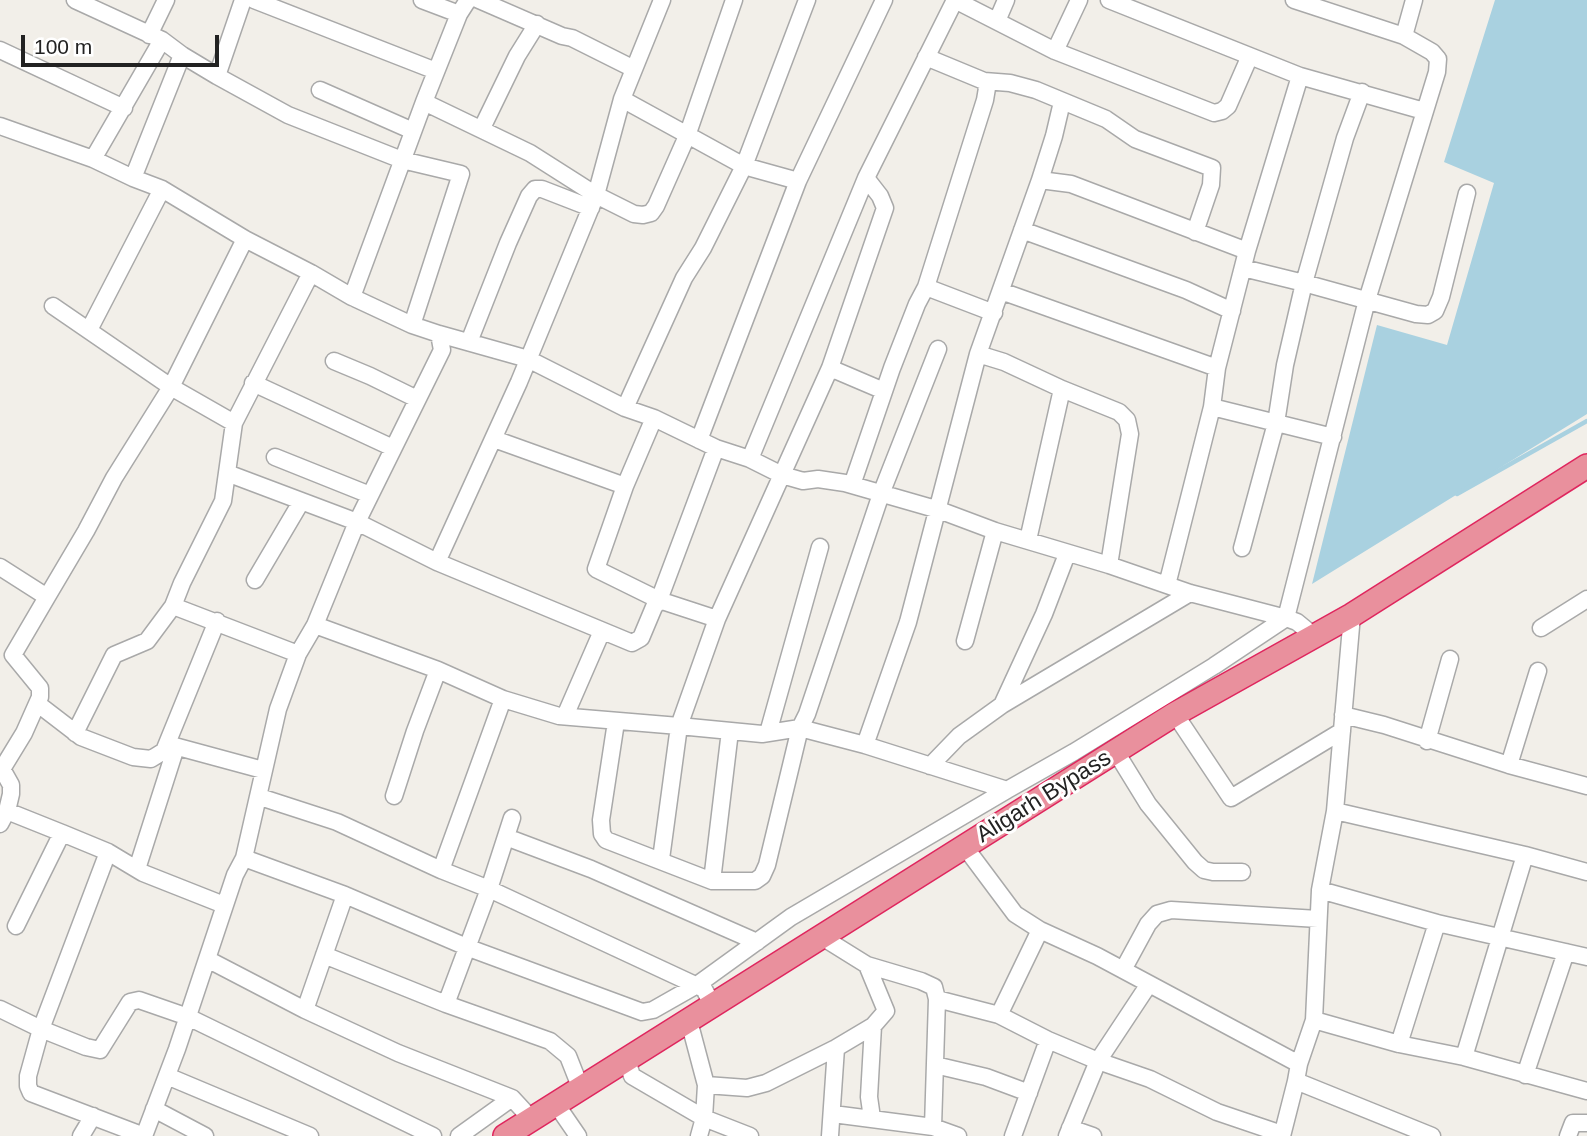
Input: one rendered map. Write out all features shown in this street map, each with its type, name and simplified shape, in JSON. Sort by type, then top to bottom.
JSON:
[{"type":"highway","name":"Aligarh Bypass","points":[[505,1136],[689,1020],[706,995],[822,937],[1175,715],[1301,627],[1352,615],[1587,466]]},
{"type":"street","points":[[75,0],[102,5],[217,76],[288,115],[402,160],[461,174],[412,325]]},
{"type":"street","points":[[93,159],[124,107],[155,37],[166,0]]},
{"type":"street","points":[[217,76],[243,0]]},
{"type":"street","points":[[254,0],[436,71]]},
{"type":"street","points":[[352,298],[436,71],[464,7],[422,0]]},
{"type":"street","points":[[479,0],[634,69]]},
{"type":"street","points":[[437,562],[494,439],[594,202],[622,99],[662,0]]},
{"type":"street","points":[[469,341],[508,243],[529,196],[536,189],[549,190],[634,214],[651,213],[687,136],[733,0]]},
{"type":"street","points":[[625,408],[684,278],[703,248],[744,166],[807,0]]},
{"type":"street","points":[[699,440],[799,181],[884,0]]},
{"type":"street","points":[[750,459],[866,178],[955,0],[1055,51],[1214,113],[1228,106],[1249,58]]},
{"type":"street","points":[[997,21],[1006,0]]},
{"type":"street","points":[[1055,51],[1079,0]]},
{"type":"street","points":[[1109,0],[1249,58],[1300,76],[1424,111]]},
{"type":"street","points":[[1294,0],[1404,36],[1432,52],[1438,59],[1437,72],[1367,300],[1332,437],[1301,627]]},
{"type":"street","points":[[1404,36],[1414,0]]},
{"type":"street","points":[[482,128],[517,56],[537,24]]},
{"type":"street","points":[[0,50],[124,107]]},
{"type":"street","points":[[133,178],[182,55]]},
{"type":"street","points":[[926,57],[984,81],[1010,83],[1036,90],[1106,119],[1135,139],[1212,168],[1212,185],[1195,232]]},
{"type":"street","points":[[1167,585],[1212,407],[1217,368],[1247,251],[1300,76]]},
{"type":"street","points":[[852,485],[884,391],[926,287],[985,100],[987,88],[984,81]]},
{"type":"street","points":[[320,90],[413,131]]},
{"type":"street","points":[[1242,548],[1276,423],[1285,365],[1304,284],[1345,138],[1362,92]]},
{"type":"street","points":[[622,99],[744,166],[799,181]]},
{"type":"street","points":[[865,746],[908,622],[978,354],[1040,180],[1062,102]]},
{"type":"street","points":[[424,103],[482,128],[530,153],[594,202]]},
{"type":"street","points":[[0,126],[93,159],[162,188],[245,239],[352,298],[412,325],[528,359],[625,408],[654,418],[716,448],[750,459],[782,475],[803,481],[818,479],[852,485],[939,510],[995,531],[1301,627]]},
{"type":"street","points":[[660,859],[679,726],[717,619],[830,368],[884,208],[880,196],[866,178]]},
{"type":"street","points":[[1040,180],[1071,184],[1247,251]]},
{"type":"street","points":[[89,330],[162,188]]},
{"type":"street","points":[[1243,268],[1428,315],[1435,310],[1441,297],[1466,193]]},
{"type":"street","points":[[1022,230],[1186,290],[1232,311]]},
{"type":"street","points":[[224,905],[137,869],[108,852],[62,833],[3,818],[11,794],[11,785],[2,769],[38,704],[40,688],[6,650],[47,597],[114,478],[171,387],[245,239]]},
{"type":"street","points":[[75,733],[114,655],[148,641],[173,606],[223,501],[234,423],[311,273]]},
{"type":"street","points":[[926,287],[993,313]]},
{"type":"street","points":[[1001,291],[1217,368]]},
{"type":"street","points":[[53,306],[171,387],[234,423]]},
{"type":"street","points":[[108,852],[41,1029],[28,1076],[28,1086],[31,1093],[144,1136],[188,1017],[224,905],[244,858],[278,709],[298,654],[315,625],[357,522],[442,350],[439,334]]},
{"type":"street","points":[[616,722],[601,834],[611,843],[660,859],[712,881],[755,881],[762,876],[800,728],[881,495],[938,349]]},
{"type":"street","points":[[978,354],[1004,362],[1119,412],[1126,419],[1130,434],[1109,565]]},
{"type":"street","points":[[334,361],[417,399]]},
{"type":"street","points":[[830,368],[884,391]]},
{"type":"street","points":[[253,383],[393,448]]},
{"type":"street","points":[[1028,540],[1062,389]]},
{"type":"street","points":[[1212,407],[1332,437]]},
{"type":"street","points":[[654,418],[625,486],[596,569],[659,600],[717,619]]},
{"type":"street","points":[[494,439],[625,486]]},
{"type":"street","points":[[227,473],[357,522],[437,562],[626,642],[637,642],[659,600],[716,448]]},
{"type":"street","points":[[275,457],[370,495]]},
{"type":"street","points":[[255,580],[301,502]]},
{"type":"street","points":[[965,641],[995,531]]},
{"type":"street","points":[[768,733],[820,547]]},
{"type":"street","points":[[1002,705],[1044,614],[1067,554]]},
{"type":"street","points":[[0,567],[47,597]]},
{"type":"street","points":[[930,766],[960,736],[1002,705],[1190,593]]},
{"type":"street","points":[[1541,628],[1587,599]]},
{"type":"street","points":[[173,606],[218,621],[298,654]]},
{"type":"street","points":[[937,999],[999,1015],[1048,1040],[1150,1079],[1217,1112],[1282,1135],[1299,1064],[1314,1020],[1320,890],[1335,811],[1352,615]]},
{"type":"street","points":[[137,869],[172,745],[218,621]]},
{"type":"street","points":[[315,625],[438,670],[503,699],[565,716],[768,733],[800,728],[1007,790]]},
{"type":"street","points":[[244,858],[345,895],[469,948],[642,1012],[653,1010],[706,995],[757,942],[791,917],[1055,764],[1214,666],[1301,627]]},
{"type":"street","points":[[565,716],[602,631]]},
{"type":"street","points":[[1427,741],[1450,659]]},
{"type":"street","points":[[394,796],[438,670]]},
{"type":"street","points":[[1509,765],[1538,671]]},
{"type":"street","points":[[442,870],[503,699]]},
{"type":"street","points":[[38,704],[81,737],[133,757],[151,759],[172,745]]},
{"type":"street","points":[[1175,715],[1231,798],[1343,723],[1384,725],[1427,741],[1587,786]]},
{"type":"street","points":[[712,881],[730,731]]},
{"type":"street","points":[[172,745],[263,770]]},
{"type":"street","points":[[1116,752],[1148,804],[1195,862],[1204,870],[1213,872],[1242,872]]},
{"type":"street","points":[[260,797],[337,822],[489,889],[706,995]]},
{"type":"street","points":[[1335,811],[1587,872]]},
{"type":"street","points":[[446,1004],[469,948],[512,818]]},
{"type":"street","points":[[16,926],[62,833]]},
{"type":"street","points":[[506,837],[591,869],[757,942]]},
{"type":"street","points":[[965,847],[1015,915],[1299,1064]]},
{"type":"street","points":[[1464,1057],[1525,855]]},
{"type":"street","points":[[1320,890],[1437,923],[1587,957]]},
{"type":"street","points":[[304,1010],[345,895]]},
{"type":"street","points":[[1123,970],[1148,923],[1157,914],[1171,910],[1318,919]]},
{"type":"street","points":[[1399,1044],[1437,923]]},
{"type":"street","points":[[999,1015],[1040,930]]},
{"type":"street","points":[[822,937],[867,965],[934,987],[937,999],[933,1126]]},
{"type":"street","points":[[1525,1075],[1566,952]]},
{"type":"street","points":[[324,955],[446,1004],[550,1041],[569,1056],[581,1088]]},
{"type":"street","points":[[207,959],[304,1010],[398,1053],[512,1098],[524,1111],[528,1122]]},
{"type":"street","points":[[706,1085],[747,1088],[766,1083],[873,1026],[886,1011],[867,965]]},
{"type":"street","points":[[1093,1136],[1069,1132],[1098,1061],[1149,984]]},
{"type":"street","points":[[0,1009],[41,1029],[100,1050],[131,1002],[139,1000],[188,1017],[433,1136]]},
{"type":"street","points":[[689,1020],[706,1085],[704,1118],[699,1136]]},
{"type":"street","points":[[1314,1020],[1587,1091]]},
{"type":"street","points":[[872,1118],[869,1097],[873,1026]]},
{"type":"street","points":[[1013,1136],[1048,1040]]},
{"type":"street","points":[[830,1136],[836,1048]]},
{"type":"street","points":[[627,1059],[632,1076],[704,1118],[750,1136]]},
{"type":"street","points":[[935,1065],[986,1077],[1029,1093]]},
{"type":"street","points":[[167,1076],[310,1136]]},
{"type":"street","points":[[1296,1081],[1414,1133],[1432,1136]]},
{"type":"street","points":[[458,1136],[512,1098]]},
{"type":"street","points":[[556,1104],[578,1136]]},
{"type":"street","points":[[155,1109],[205,1136]]},
{"type":"street","points":[[833,1114],[933,1126],[958,1136]]},
{"type":"street","points":[[81,1136],[93,1116]]},
{"type":"street","points":[[1568,1136],[1573,1123],[1587,1123]]},
{"type":"water","points":[[1495,0],[1587,0],[1587,414],[1312,584],[1377,325],[1447,345],[1494,183],[1444,162]]},
{"type":"waterway","points":[[1457,494],[1587,421]]}]
